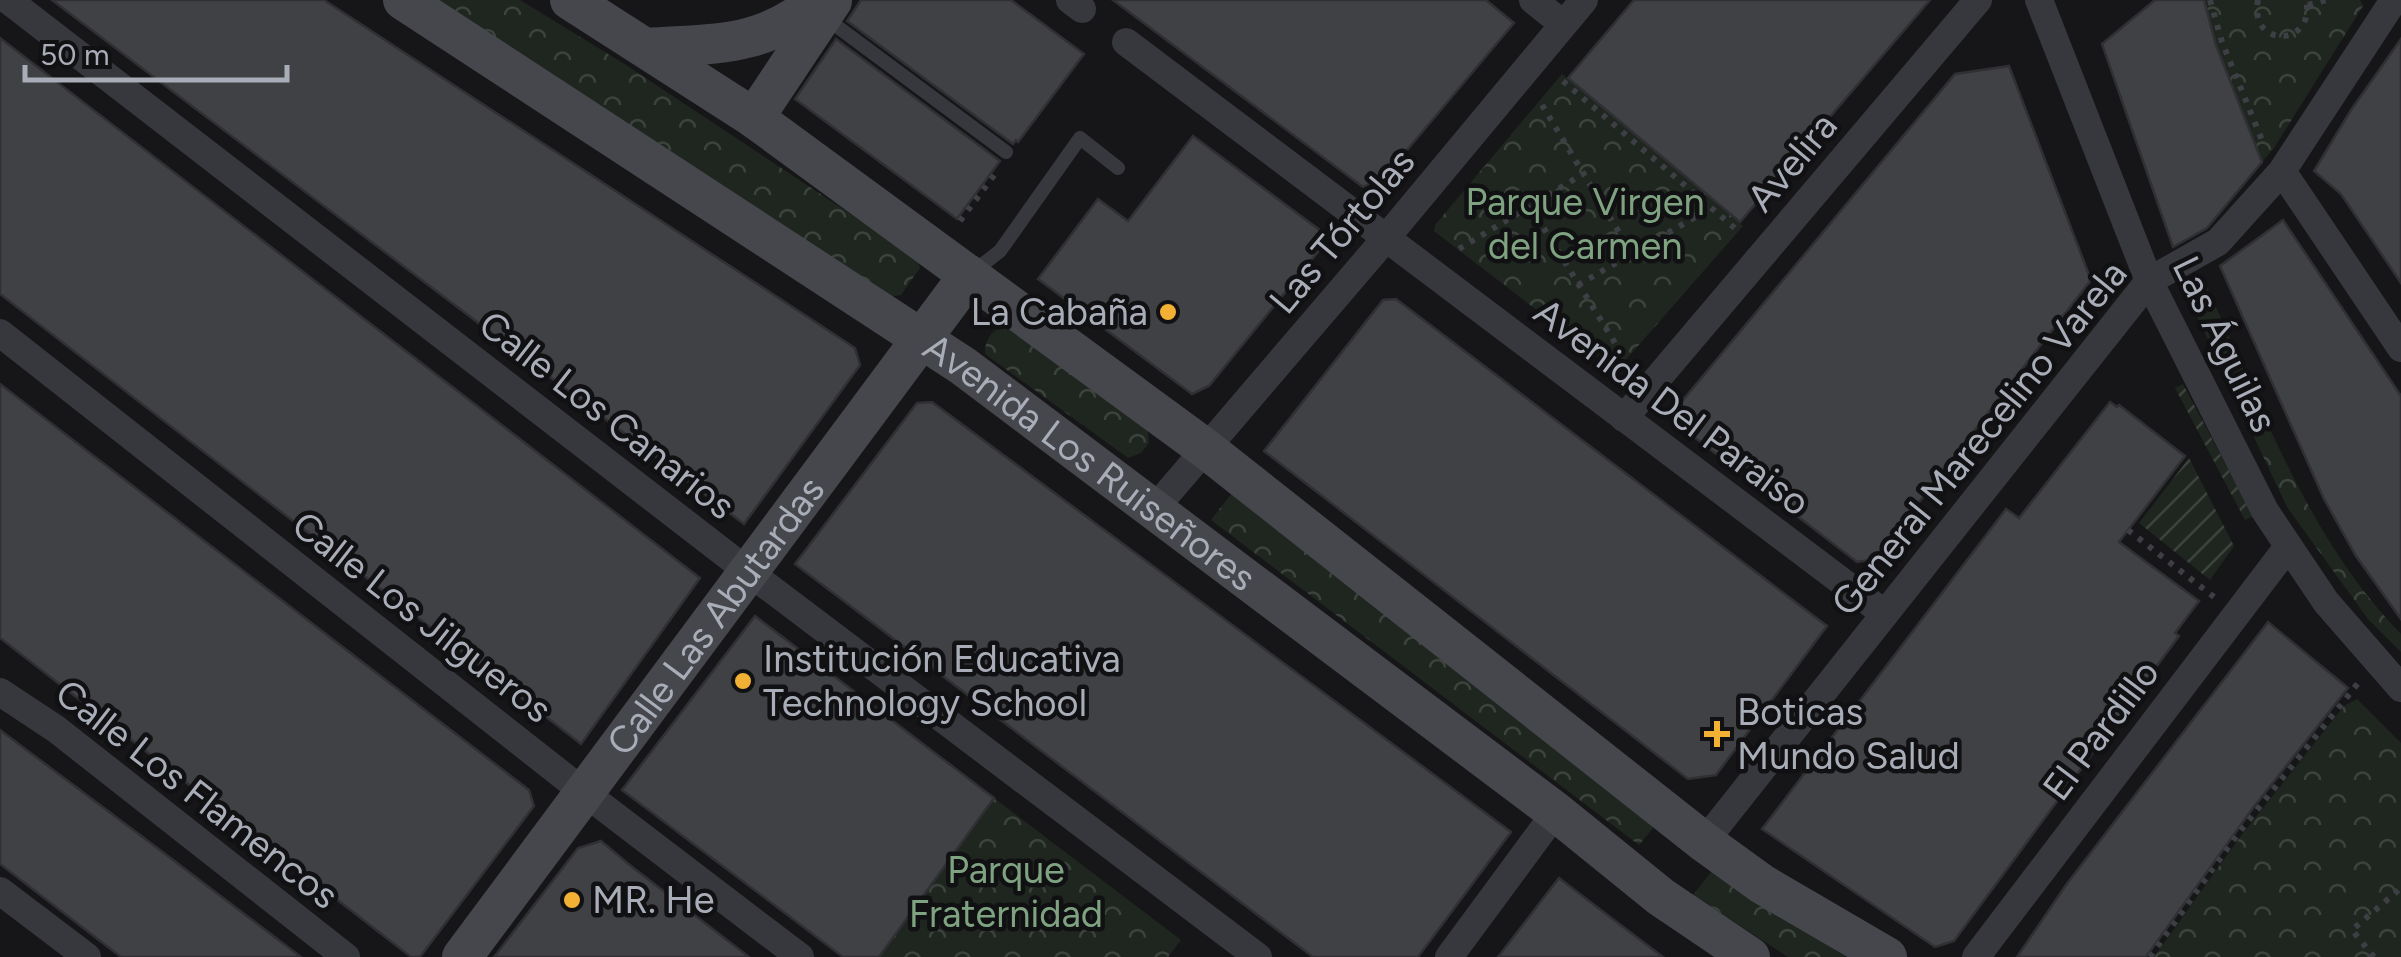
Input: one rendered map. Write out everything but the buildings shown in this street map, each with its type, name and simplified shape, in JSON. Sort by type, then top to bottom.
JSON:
[{"type":"main road","name":"Avenida Los Ruiseñores","points":[[403,0],[923,338],[1155,508],[1556,812],[1661,897],[1750,957]]},
{"type":"main road","name":"Avenida Los Ruiseñores","points":[[570,0],[754,118],[1206,450],[1704,842],[1762,884],[1886,957]]},
{"type":"main road","points":[[648,48],[732,43],[768,34],[825,5]]},
{"type":"main road","points":[[754,118],[825,5]]},
{"type":"main road","name":"Calle Las Abutardas","points":[[462,957],[969,275]]},
{"type":"street","name":"Calle Los Canarios","points":[[8,0],[750,573],[1258,957]]},
{"type":"street","points":[[1533,0],[1563,24]]},
{"type":"street","name":"Las Tórtolas","points":[[1155,508],[1584,0]]},
{"type":"street","name":"Avelira","points":[[1624,418],[1978,0]]},
{"type":"street","name":"Las Águilas","points":[[2039,0],[2149,280],[2287,548],[2374,660],[2401,688]]},
{"type":"street","name":"General Marecelino Varela","points":[[1704,842],[2149,280],[2218,242],[2394,0]]},
{"type":"street","name":"Avenida Del Paraiso","points":[[1126,42],[1885,614]]},
{"type":"street","points":[[2274,161],[2401,348]]},
{"type":"street","name":"Calle Los Jilgueros","points":[[0,333],[585,794],[800,957]]},
{"type":"street","name":"El Pardillo","points":[[1976,957],[2287,548]]},
{"type":"street","name":"Calle Los Flamencos","points":[[0,692],[56,729],[346,957]]},
{"type":"street","points":[[1449,957],[1556,812]]},
{"type":"street","points":[[0,891],[87,957]]},
{"type":"lane","points":[[825,5],[1006,152]]},
{"type":"lane","points":[[969,275],[1000,251],[1080,138],[1118,168]]},
{"type":"path","points":[[2210,0],[2222,42],[2274,161]]},
{"type":"path","points":[[2258,0],[2258,21],[2266,32],[2280,36],[2299,30],[2307,18],[2307,2],[2327,0]]},
{"type":"path","points":[[1562,81],[1736,230]]},
{"type":"path","points":[[1542,106],[1632,254]]},
{"type":"path","points":[[960,222],[1005,160],[1006,152]]},
{"type":"path","points":[[1459,249],[1583,174]]},
{"type":"path","points":[[1530,206],[1625,359]]},
{"type":"path","points":[[1578,285],[1711,208]]},
{"type":"path","points":[[2128,530],[2236,614]]},
{"type":"path","points":[[2150,957],[2237,835],[2374,660]]},
{"type":"path","points":[[2374,957],[2352,930],[2401,888]]},
{"type":"green space","points":[[427,0],[520,0],[626,65],[917,258],[920,268],[901,295],[889,297]]},
{"type":"green space","points":[[2204,0],[2360,0],[2363,6],[2262,162],[2216,45]]},
{"type":"green space","name":"Parque Virgen del Carmen","points":[[1562,74],[1743,226],[1616,371],[1434,231],[1435,225]]},
{"type":"green space","points":[[2203,278],[2265,419],[2311,511],[2368,596],[2401,634],[2401,652],[2368,619],[2287,507],[2187,295]]},
{"type":"green space","points":[[1007,324],[1148,430],[1149,443],[1141,453],[1128,458],[985,354],[990,335]]},
{"type":"green space","points":[[2183,384],[2253,516],[2245,520],[2175,388]]},
{"type":"green space","points":[[2189,458],[2234,546],[2210,580],[2139,523]]},
{"type":"green space","points":[[1232,493],[1657,823],[1639,845],[1211,520]]},
{"type":"green space","points":[[2357,699],[2401,743],[2401,957],[2154,957],[2240,837],[2344,706]]},
{"type":"green space","name":"Parque Fraternidad","points":[[994,798],[1181,940],[1168,957],[879,957]]},
{"type":"green space","points":[[1712,871],[1846,957],[1788,957],[1693,895]]},
{"type":"place","name":"La Cabaña","points":[[1168,312]]},
{"type":"place","name":"Institución Educativa Technology School","points":[[743,681]]},
{"type":"place","name":"Boticas Mundo Salud","points":[[1717,734]]},
{"type":"place","name":"MR. He","points":[[572,900]]}]
